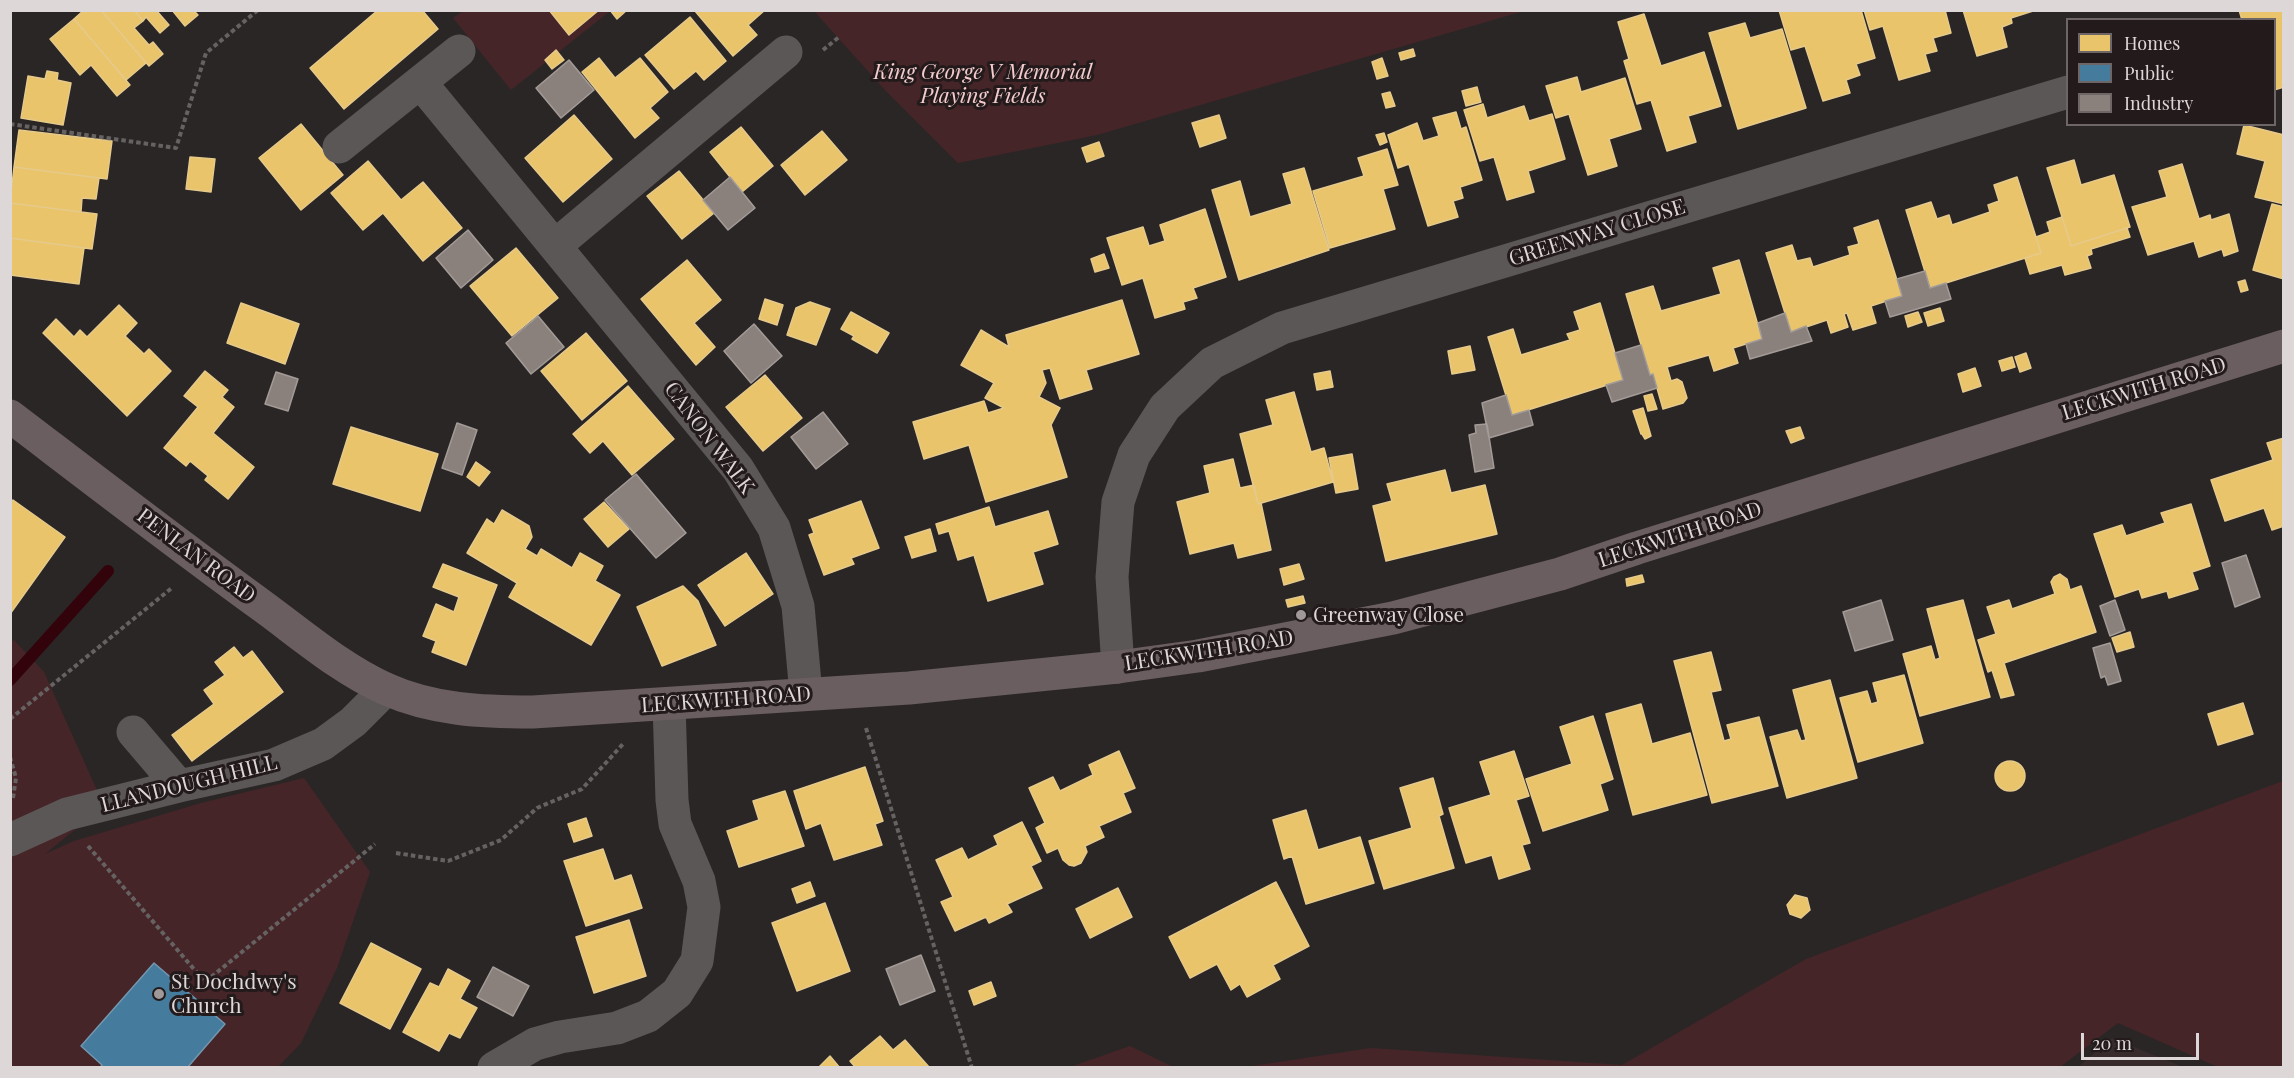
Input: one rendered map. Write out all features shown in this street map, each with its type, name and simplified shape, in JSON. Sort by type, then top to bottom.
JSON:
[{"type":"main road","name":"LECKWITH ROAD","points":[[386,689],[436,706],[482,712],[543,712],[916,687],[1118,667],[1198,656],[1393,618],[1560,574],[1671,537],[2283,346]]},
{"type":"main road","name":"PENLAN ROAD","points":[[10,416],[232,584],[349,668],[386,689]]},
{"type":"street","points":[[339,147],[459,51]]},
{"type":"street","points":[[556,245],[786,52]]},
{"type":"street","name":"CANON WALK","points":[[420,82],[556,245],[738,470],[774,528],[798,606],[806,694]]},
{"type":"street","name":"GREENWAY CLOSE","points":[[1118,667],[1112,577],[1119,498],[1134,455],[1165,407],[1212,363],[1282,328],[2066,92]]},
{"type":"street","name":"LLANDOUGH HILL","points":[[10,840],[68,814],[274,765],[323,744],[353,722],[386,689]]},
{"type":"street","points":[[494,1068],[536,1044],[560,1037],[617,1028],[648,1016],[677,993],[697,961],[704,907],[699,881],[675,824],[669,704]]},
{"type":"street","points":[[133,732],[178,786]]},
{"type":"path","points":[[10,124],[176,147],[206,53],[258,10]]},
{"type":"path","points":[[10,719],[181,581]]},
{"type":"path","points":[[865,727],[972,1068]]},
{"type":"path","points":[[396,854],[448,861],[501,840],[537,808],[582,789],[627,739]]},
{"type":"path","points":[[11,758],[16,778],[12,801]]},
{"type":"path","points":[[79,811],[86,843],[205,982],[375,844]]},
{"type":"shaded area","points":[[2112,1038],[2183,1067],[2078,1067]]},
{"type":"green space","points":[[463,11],[610,11],[511,90],[453,18]]},
{"type":"green space","name":"King George V Memorial Playing Fields","points":[[814,11],[1524,11],[1097,135],[958,163],[885,90]]},
{"type":"green space","points":[[14,640],[44,672],[104,806],[45,854],[74,841],[201,803],[304,778],[370,872],[337,968],[301,1043],[278,1067],[11,1068],[10,642]]},
{"type":"green space","points":[[2283,781],[2283,1067],[2218,1067],[2118,1023],[2060,1067],[1246,1067],[1371,1048],[1622,1065],[1806,959]]},
{"type":"green space","points":[[1130,1046],[1173,1067],[1070,1067]]},
{"type":"building: Homes","points":[[84,10],[101,10],[146,63],[126,80],[74,19]]},
{"type":"building: Homes","points":[[101,10],[134,10],[143,21],[134,28],[149,45],[153,42],[163,54],[149,66]]},
{"type":"building: Homes","points":[[134,10],[156,10],[169,25],[160,33],[146,17],[143,21]]},
{"type":"building: Homes","points":[[172,10],[193,10],[198,15],[185,26]]},
{"type":"building: Homes","points":[[378,10],[422,10],[438,29],[344,109],[310,68]]},
{"type":"building: Homes","points":[[549,10],[599,10],[569,35]]},
{"type":"building: Homes","points":[[610,10],[627,10],[617,19]]},
{"type":"building: Homes","points":[[765,10],[748,25],[757,35],[733,56],[695,11]]},
{"type":"building: Homes","points":[[1779,10],[1861,10],[1875,58],[1856,64],[1860,75],[1846,80],[1850,93],[1823,101],[1805,46],[1791,50]]},
{"type":"building: Homes","points":[[1864,10],[1945,10],[1951,33],[1933,38],[1937,51],[1925,54],[1930,71],[1899,80],[1883,26],[1870,30]]},
{"type":"building: Homes","points":[[1963,10],[2033,11],[2011,18],[2012,23],[2002,27],[2007,47],[1977,56]]},
{"type":"building: Homes","points":[[2239,10],[2284,10],[2284,87],[2276,89],[2276,18],[2241,18]]},
{"type":"building: Homes","points":[[1644,14],[1661,66],[1704,52],[1721,106],[1688,116],[1696,142],[1667,151],[1651,100],[1637,104],[1624,61],[1629,59],[1618,22]]},
{"type":"building: Homes","points":[[690,17],[726,61],[704,80],[696,71],[674,89],[645,55]]},
{"type":"building: Homes","points":[[74,19],[130,85],[117,96],[91,65],[80,75],[50,39]]},
{"type":"building: Homes","points":[[1745,23],[1750,38],[1782,29],[1806,108],[1738,129],[1709,33]]},
{"type":"building: Homes","points":[[1413,49],[1415,56],[1401,60],[1399,53]]},
{"type":"building: Homes","points":[[556,50],[564,60],[552,69],[545,60]]},
{"type":"building: Homes","points":[[599,58],[615,78],[640,58],[668,92],[650,108],[659,118],[635,138],[582,72]]},
{"type":"building: Homes","points":[[1382,58],[1388,76],[1377,79],[1372,62]]},
{"type":"building: Homes","points":[[47,71],[58,73],[57,80],[71,83],[63,125],[21,118],[28,76],[45,79]]},
{"type":"building: Homes","points":[[1577,77],[1581,92],[1625,78],[1641,129],[1609,139],[1617,166],[1588,175],[1569,114],[1556,118],[1546,86]]},
{"type":"building: Homes","points":[[1477,87],[1481,102],[1466,106],[1462,91]]},
{"type":"building: Homes","points":[[1390,92],[1395,106],[1386,108],[1382,94]]},
{"type":"building: Homes","points":[[1483,104],[1487,118],[1524,106],[1529,121],[1552,114],[1565,159],[1528,171],[1534,192],[1507,200],[1494,157],[1480,161],[1464,110]]},
{"type":"building: Homes","points":[[1456,112],[1461,129],[1466,127],[1482,180],[1460,187],[1463,198],[1453,201],[1458,217],[1428,226],[1409,164],[1398,168],[1388,135],[1417,123],[1423,141],[1439,136],[1433,118]]},
{"type":"building: Homes","points":[[574,115],[612,159],[563,202],[525,158]]},
{"type":"building: Homes","points":[[1219,115],[1226,138],[1200,147],[1192,123]]},
{"type":"building: Homes","points":[[301,124],[343,175],[301,210],[259,158]]},
{"type":"building: Homes","points":[[2244,126],[2284,135],[2284,204],[2255,197],[2265,161],[2237,154]]},
{"type":"building: Homes","points":[[741,127],[773,166],[742,192],[710,152]]},
{"type":"building: Homes","points":[[19,130],[112,141],[107,179],[14,167]]},
{"type":"building: Homes","points":[[822,131],[847,160],[805,195],[781,165]]},
{"type":"building: Homes","points":[[1384,133],[1387,142],[1380,145],[1376,135]]},
{"type":"building: Homes","points":[[1099,142],[1104,156],[1087,162],[1082,148]]},
{"type":"building: Homes","points":[[1387,149],[1398,185],[1383,189],[1395,229],[1330,248],[1313,191],[1364,176],[1358,158]]},
{"type":"building: Homes","points":[[190,157],[215,159],[211,192],[186,189]]},
{"type":"building: Homes","points":[[2074,160],[2081,185],[2114,175],[2130,227],[2071,246],[2047,168]]},
{"type":"building: Homes","points":[[368,161],[401,200],[423,182],[462,228],[423,261],[383,213],[363,230],[331,193]]},
{"type":"building: Homes","points":[[2182,164],[2199,219],[2210,215],[2211,220],[2229,214],[2238,251],[2224,256],[2222,249],[2199,257],[2194,241],[2148,255],[2132,207],[2167,197],[2159,171]]},
{"type":"building: Homes","points":[[14,167],[99,178],[96,199],[82,198],[81,212],[10,203]]},
{"type":"building: Homes","points":[[1304,168],[1329,250],[1239,280],[1212,190],[1240,181],[1250,217],[1292,204],[1283,174]]},
{"type":"building: Homes","points":[[679,171],[714,213],[682,239],[647,196]]},
{"type":"building: Homes","points":[[2017,177],[2041,253],[1930,288],[1906,210],[1931,202],[1937,219],[1949,215],[1952,225],[1990,212],[1988,205],[1999,201],[1994,185]]},
{"type":"building: Homes","points":[[10,203],[97,214],[92,249],[10,238]]},
{"type":"building: Homes","points":[[2272,204],[2284,207],[2284,279],[2253,270]]},
{"type":"building: Homes","points":[[1205,209],[1226,277],[1193,288],[1197,298],[1183,302],[1185,309],[1155,318],[1143,278],[1122,285],[1107,238],[1143,227],[1149,246],[1165,241],[1160,225]]},
{"type":"building: Homes","points":[[2062,217],[2071,246],[2127,228],[2130,237],[2091,249],[2092,254],[2087,256],[2091,268],[2065,275],[2062,265],[2030,274],[2025,258],[2041,253],[2036,237],[2050,232],[2047,222]]},
{"type":"building: Homes","points":[[1878,220],[1902,296],[1871,306],[1876,323],[1853,330],[1847,313],[1844,314],[1848,327],[1831,333],[1827,320],[1791,332],[1766,253],[1792,245],[1797,261],[1810,258],[1813,267],[1850,255],[1848,247],[1859,244],[1854,228]]},
{"type":"building: Homes","points":[[10,238],[84,248],[79,284],[10,275]]},
{"type":"building: Homes","points":[[516,248],[558,298],[512,336],[470,286]]},
{"type":"building: Homes","points":[[1104,254],[1109,268],[1095,272],[1091,259]]},
{"type":"building: Homes","points":[[687,260],[721,300],[694,323],[715,347],[696,365],[641,299]]},
{"type":"building: Homes","points":[[1739,260],[1762,339],[1733,348],[1738,363],[1714,371],[1709,355],[1667,367],[1671,381],[1677,379],[1682,382],[1687,398],[1683,403],[1663,409],[1653,374],[1650,375],[1626,294],[1653,286],[1661,311],[1721,294],[1713,268]]},
{"type":"building: Homes","points":[[2245,280],[2248,290],[2241,292],[2238,282]]},
{"type":"building: Homes","points":[[765,299],[783,305],[777,325],[759,319]]},
{"type":"building: Homes","points":[[1122,300],[1139,354],[1086,370],[1092,389],[1060,399],[1050,368],[1042,370],[1046,383],[1039,397],[1060,408],[1051,425],[1067,477],[986,502],[969,445],[924,459],[913,422],[984,401],[988,413],[1004,408],[985,398],[994,383],[961,365],[981,330],[1009,347],[1006,335]]},
{"type":"building: Homes","points":[[810,302],[830,309],[816,345],[787,335],[796,308]]},
{"type":"building: Homes","points":[[241,303],[299,324],[285,364],[227,343]]},
{"type":"building: Homes","points":[[1600,303],[1623,380],[1512,415],[1488,337],[1513,329],[1521,355],[1570,340],[1567,334],[1580,330],[1574,312]]},
{"type":"building: Homes","points":[[119,305],[137,323],[125,336],[144,354],[149,349],[171,371],[127,416],[43,333],[56,319],[74,337],[80,330],[87,337]]},
{"type":"building: Homes","points":[[1940,308],[1944,321],[1928,326],[1924,313]]},
{"type":"building: Homes","points":[[851,312],[889,333],[877,353],[852,339],[854,336],[841,329]]},
{"type":"building: Homes","points":[[1918,312],[1922,322],[1908,327],[1905,316]]},
{"type":"building: Homes","points":[[586,333],[627,381],[582,420],[541,371]]},
{"type":"building: Homes","points":[[1470,346],[1475,370],[1452,374],[1448,351]]},
{"type":"building: Homes","points":[[2026,353],[2031,368],[2020,372],[2015,357]]},
{"type":"building: Homes","points":[[2012,357],[2015,367],[2002,371],[1999,361]]},
{"type":"building: Homes","points":[[1975,368],[1981,386],[1963,392],[1958,374]]},
{"type":"building: Homes","points":[[205,371],[228,390],[222,397],[234,407],[213,433],[254,467],[228,499],[205,480],[208,476],[190,461],[186,466],[164,448],[198,407],[184,396]]},
{"type":"building: Homes","points":[[1330,371],[1333,387],[1317,390],[1314,374]]},
{"type":"building: Homes","points":[[765,375],[802,418],[763,451],[726,407]]},
{"type":"building: Homes","points":[[628,386],[674,439],[632,475],[603,441],[590,453],[573,434]]},
{"type":"building: Homes","points":[[1294,392],[1311,452],[1324,448],[1333,482],[1258,504],[1240,434],[1273,425],[1266,400]]},
{"type":"building: Homes","points":[[1652,394],[1657,409],[1648,411],[1644,396]]},
{"type":"building: Homes","points":[[1643,408],[1651,436],[1645,439],[1633,411]]},
{"type":"building: Homes","points":[[351,427],[438,454],[420,511],[333,484]]},
{"type":"building: Homes","points":[[1800,427],[1804,438],[1791,443],[1786,431]]},
{"type":"building: Homes","points":[[2284,438],[2284,526],[2272,530],[2264,508],[2225,521],[2211,480],[2273,460],[2267,443]]},
{"type":"building: Homes","points":[[1352,454],[1358,489],[1336,493],[1329,458]]},
{"type":"building: Homes","points":[[1233,459],[1240,488],[1254,485],[1258,504],[1261,503],[1271,550],[1238,558],[1234,543],[1190,554],[1177,502],[1210,493],[1204,466]]},
{"type":"building: Homes","points":[[476,462],[490,472],[479,486],[467,477]]},
{"type":"building: Homes","points":[[1445,470],[1451,493],[1485,485],[1497,534],[1386,561],[1373,506],[1392,501],[1387,484]]},
{"type":"building: Homes","points":[[13,500],[65,537],[10,614],[10,503]]},
{"type":"building: Homes","points":[[861,501],[879,548],[851,558],[854,564],[824,575],[809,535],[814,533],[809,520]]},
{"type":"building: Homes","points":[[604,502],[629,529],[608,547],[584,519]]},
{"type":"building: Homes","points":[[2191,504],[2210,566],[2192,572],[2198,589],[2169,598],[2167,591],[2142,598],[2139,589],[2115,597],[2094,534],[2122,525],[2126,536],[2165,523],[2161,513]]},
{"type":"building: Homes","points":[[989,507],[995,527],[1048,511],[1058,544],[1033,552],[1043,584],[988,601],[974,555],[958,560],[949,531],[939,534],[936,524]]},
{"type":"building: Homes","points":[[502,510],[529,526],[532,537],[525,549],[537,556],[541,549],[572,568],[580,553],[603,566],[595,581],[620,595],[591,645],[509,597],[517,583],[467,553],[487,519],[494,524]]},
{"type":"building: Homes","points":[[930,529],[936,551],[912,558],[905,537]]},
{"type":"building: Homes","points":[[746,553],[773,594],[725,626],[698,585]]},
{"type":"building: Homes","points":[[443,564],[497,585],[466,665],[432,652],[436,641],[423,636],[436,604],[454,612],[459,597],[433,587]]},
{"type":"building: Homes","points":[[1299,564],[1304,579],[1284,585],[1280,569]]},
{"type":"building: Homes","points":[[2060,574],[2067,579],[2070,590],[2081,586],[2096,632],[2004,663],[2014,695],[2001,698],[1992,670],[1988,672],[1978,640],[1996,634],[1987,607],[2009,600],[2012,609],[2055,594],[2051,582]]},
{"type":"building: Homes","points":[[1642,575],[1644,582],[1627,586],[1626,579]]},
{"type":"building: Homes","points":[[683,586],[698,601],[716,645],[662,666],[637,607]]},
{"type":"building: Homes","points":[[1303,596],[1305,603],[1288,607],[1286,600]]},
{"type":"building: Homes","points":[[1963,600],[1990,697],[1920,716],[1903,654],[1931,646],[1935,660],[1940,658],[1927,609]]},
{"type":"building: Homes","points":[[2130,632],[2134,647],[2117,652],[2112,638]]},
{"type":"building: Homes","points":[[234,647],[243,658],[252,651],[283,692],[192,761],[172,735],[214,704],[204,690],[225,675],[215,662]]},
{"type":"building: Homes","points":[[1711,652],[1721,690],[1711,692],[1724,741],[1731,739],[1727,725],[1759,717],[1778,786],[1712,803],[1674,661]]},
{"type":"building: Homes","points":[[1904,675],[1923,743],[1858,762],[1840,698],[1867,691],[1871,704],[1878,702],[1873,683]]},
{"type":"building: Homes","points":[[1830,680],[1857,778],[1787,798],[1770,737],[1797,730],[1801,741],[1806,740],[1793,690]]},
{"type":"building: Homes","points":[[2243,703],[2253,734],[2218,745],[2208,714]]},
{"type":"building: Homes","points":[[1641,704],[1652,744],[1690,733],[1707,795],[1633,815],[1606,714]]},
{"type":"building: Homes","points":[[1593,716],[1613,779],[1600,784],[1608,810],[1543,831],[1526,779],[1572,764],[1560,727]]},
{"type":"building: Homes","points":[[1119,751],[1135,788],[1123,793],[1131,812],[1099,826],[1104,837],[1085,846],[1087,852],[1081,863],[1074,866],[1069,865],[1063,860],[1058,848],[1047,853],[1036,828],[1045,823],[1029,788],[1053,777],[1060,791],[1093,775],[1089,765]]},
{"type":"building: Homes","points":[[1514,751],[1529,796],[1516,800],[1530,843],[1522,845],[1530,869],[1499,879],[1492,855],[1466,863],[1449,808],[1491,795],[1480,762]]},
{"type":"building: Homes","points":[[2010,761],[2021,765],[2025,776],[2021,787],[2010,791],[1999,787],[1995,776],[1999,765]]},
{"type":"building: Homes","points":[[865,767],[883,821],[875,824],[882,845],[834,860],[821,823],[806,829],[794,791]]},
{"type":"building: Homes","points":[[1433,778],[1443,814],[1439,816],[1454,868],[1384,889],[1369,841],[1412,828],[1400,788]]},
{"type":"building: Homes","points":[[785,791],[804,846],[739,867],[727,831],[759,820],[753,801]]},
{"type":"building: Homes","points":[[1306,810],[1318,850],[1360,837],[1374,883],[1306,904],[1292,856],[1284,859],[1273,820]]},
{"type":"building: Homes","points":[[586,818],[592,836],[574,842],[568,824]]},
{"type":"building: Homes","points":[[1022,822],[1041,861],[1031,866],[1042,888],[1007,904],[1012,912],[989,923],[986,917],[955,931],[941,902],[953,897],[936,860],[962,848],[968,860],[998,845],[994,836]]},
{"type":"building: Homes","points":[[603,849],[614,881],[631,875],[642,908],[586,926],[564,861]]},
{"type":"building: Homes","points":[[810,882],[815,896],[797,903],[792,889]]},
{"type":"building: Homes","points":[[1276,882],[1309,946],[1273,965],[1280,979],[1247,997],[1240,984],[1231,990],[1217,964],[1190,978],[1169,937]]},
{"type":"building: Homes","points":[[1118,888],[1132,917],[1090,938],[1076,909]]},
{"type":"building: Homes","points":[[1795,895],[1807,898],[1810,910],[1801,918],[1790,914],[1787,905]]},
{"type":"building: Homes","points":[[825,903],[850,971],[797,991],[772,923]]},
{"type":"building: Homes","points":[[629,920],[646,976],[594,993],[576,937]]},
{"type":"building: Homes","points":[[371,943],[421,969],[390,1029],[340,1003]]},
{"type":"building: Homes","points":[[448,969],[470,981],[460,999],[477,1008],[460,1038],[449,1033],[439,1051],[403,1032],[430,983],[439,987]]},
{"type":"building: Homes","points":[[991,982],[996,996],[974,1005],[969,991]]},
{"type":"building: Homes","points":[[880,1036],[893,1050],[905,1040],[929,1067],[856,1068],[850,1061]]},
{"type":"building: Homes","points":[[830,1056],[840,1068],[818,1068]]},
{"type":"building: Public","name":"St Dochdwy's Church","points":[[154,963],[225,1024],[187,1068],[100,1068],[102,1065],[81,1046]]},
{"type":"building: Industry","points":[[569,60],[594,90],[561,118],[536,88]]},
{"type":"building: Industry","points":[[730,177],[755,208],[728,230],[703,200]]},
{"type":"building: Industry","points":[[468,230],[493,260],[461,288],[436,258]]},
{"type":"building: Industry","points":[[1925,271],[1930,288],[1946,283],[1951,299],[1890,317],[1885,301],[1902,296],[1897,279]]},
{"type":"building: Industry","points":[[1785,313],[1791,332],[1806,326],[1812,341],[1750,359],[1746,344],[1762,339],[1758,323]]},
{"type":"building: Industry","points":[[538,316],[564,347],[531,374],[506,343]]},
{"type":"building: Industry","points":[[754,324],[782,356],[751,383],[724,351]]},
{"type":"building: Industry","points":[[1641,345],[1650,375],[1653,374],[1657,388],[1612,402],[1606,385],[1623,380],[1615,353]]},
{"type":"building: Industry","points":[[276,372],[298,379],[288,411],[265,404]]},
{"type":"building: Industry","points":[[1506,395],[1512,415],[1529,410],[1533,425],[1489,438],[1482,403]]},
{"type":"building: Industry","points":[[823,412],[848,444],[816,469],[791,437]]},
{"type":"building: Industry","points":[[457,423],[477,430],[462,475],[442,468]]},
{"type":"building: Industry","points":[[1487,424],[1494,468],[1475,472],[1469,435],[1476,433],[1475,425]]},
{"type":"building: Industry","points":[[636,474],[686,533],[656,558],[605,500]]},
{"type":"building: Industry","points":[[2246,555],[2260,597],[2235,607],[2222,563]]},
{"type":"building: Industry","points":[[1881,600],[1893,640],[1855,651],[1843,612]]},
{"type":"building: Industry","points":[[2115,600],[2125,630],[2110,636],[2100,606]]},
{"type":"building: Industry","points":[[2110,643],[2121,681],[2108,685],[2105,676],[2101,678],[2093,648]]},
{"type":"building: Industry","points":[[921,955],[935,991],[900,1005],[886,969]]},
{"type":"building: Industry","points":[[493,967],[529,986],[513,1016],[477,997]]},
{"type":"waterway","points":[[10,680],[108,571]]},
{"type":"place","name":"Greenway Close","points":[[1301,615]]},
{"type":"place","name":"St Dochdwy's Church","points":[[159,994]]}]
